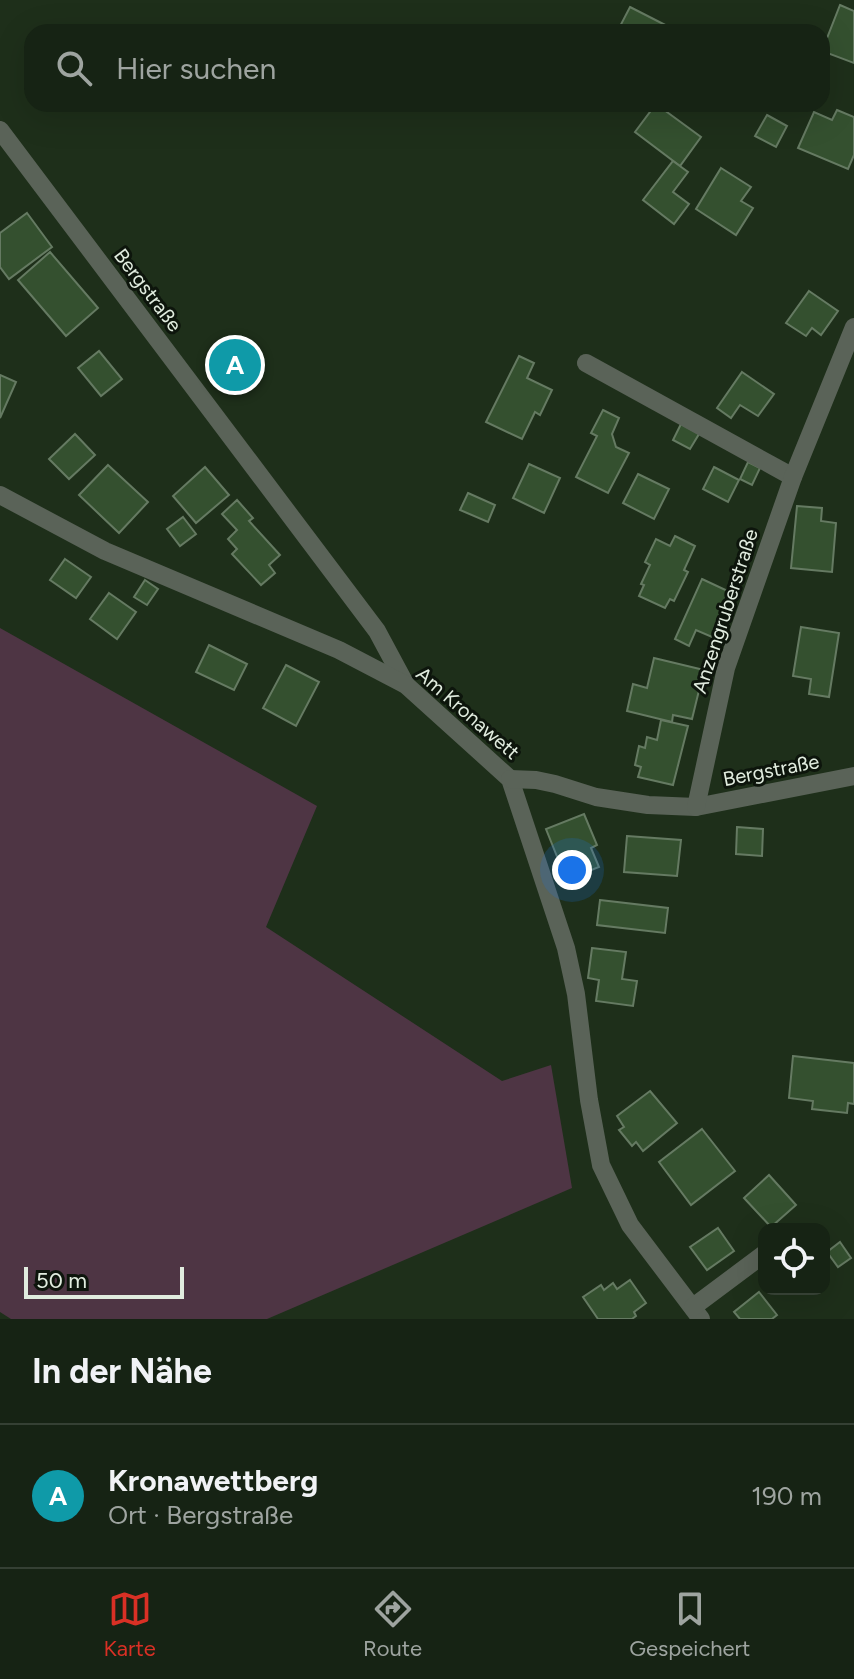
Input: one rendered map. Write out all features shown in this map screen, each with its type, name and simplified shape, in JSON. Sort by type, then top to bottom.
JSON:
[{"type":"street","name":"Bergstraße","points":[[0,130],[377,631],[406,685]]},
{"type":"street","name":"Anzengruberstraße","points":[[696,807],[726,668],[793,477],[854,327]]},
{"type":"street","points":[[586,363],[793,477]]},
{"type":"street","name":"Am Kronawett","points":[[0,495],[105,551],[339,650],[406,685],[510,779],[566,948],[576,994],[589,1100],[601,1165],[630,1225],[697,1313]]},
{"type":"street","name":"Bergstraße","points":[[510,779],[536,780],[596,797],[648,805],[696,807],[854,776]]},
{"type":"street","points":[[697,1313],[758,1259]]},
{"type":"shaded area","points":[[0,628],[317,806],[266,927],[502,1081],[551,1065],[572,1188],[267,1319],[11,1319],[0,1312]]},
{"type":"building","points":[[840,5],[854,11],[854,63],[830,54],[830,31]]},
{"type":"building","points":[[630,7],[663,24],[621,24]]},
{"type":"building","points":[[837,110],[854,117],[854,155],[848,169],[798,148],[814,112],[832,120]]},
{"type":"building","points":[[650,112],[667,112],[701,137],[680,166],[635,132]]},
{"type":"building","points":[[767,115],[787,126],[776,147],[755,136]]},
{"type":"building","points":[[673,161],[688,172],[673,192],[689,204],[674,224],[643,200]]},
{"type":"building","points":[[721,168],[751,187],[741,201],[753,208],[736,235],[696,209]]},
{"type":"building","points":[[27,213],[52,247],[9,279],[0,267],[0,233]]},
{"type":"building","points":[[50,252],[98,308],[66,336],[18,280]]},
{"type":"building","points":[[809,291],[838,311],[821,335],[812,328],[806,336],[786,323]]},
{"type":"building","points":[[99,351],[122,379],[101,396],[78,368]]},
{"type":"building","points":[[519,356],[534,363],[527,378],[552,390],[540,415],[535,412],[522,439],[486,422]]},
{"type":"building","points":[[742,372],[774,394],[758,416],[740,405],[731,418],[717,408]]},
{"type":"building","points":[[0,375],[16,382],[0,418]]},
{"type":"building","points":[[603,410],[619,418],[612,434],[616,447],[629,453],[608,493],[576,477],[597,436],[591,433]]},
{"type":"building","points":[[681,424],[699,434],[690,449],[673,440]]},
{"type":"building","points":[[75,434],[95,455],[69,479],[49,459]]},
{"type":"building","points":[[748,462],[760,468],[752,485],[740,479]]},
{"type":"building","points":[[529,464],[560,478],[544,513],[513,498]]},
{"type":"building","points":[[108,465],[148,502],[119,533],[79,495]]},
{"type":"building","points":[[205,467],[229,495],[196,523],[173,496]]},
{"type":"building","points":[[714,467],[739,480],[728,502],[703,489]]},
{"type":"building","points":[[638,474],[669,489],[654,519],[623,503]]},
{"type":"building","points":[[468,493],[495,505],[488,522],[460,510]]},
{"type":"building","points":[[237,500],[253,518],[249,521],[280,555],[269,565],[275,573],[261,585],[232,554],[237,549],[228,539],[237,530],[222,514]]},
{"type":"building","points":[[797,506],[822,508],[821,521],[836,523],[832,572],[791,568]]},
{"type":"building","points":[[183,517],[196,534],[180,546],[167,529]]},
{"type":"building","points":[[675,536],[695,546],[684,570],[688,572],[674,601],[670,599],[665,608],[639,596],[650,565],[645,562],[656,539],[670,546]]},
{"type":"building","points":[[65,559],[91,577],[76,598],[50,580]]},
{"type":"building","points":[[702,579],[732,593],[712,637],[696,630],[689,646],[675,639]]},
{"type":"building","points":[[145,580],[158,589],[147,605],[134,597]]},
{"type":"building","points":[[109,593],[136,612],[117,639],[90,619]]},
{"type":"building","points":[[801,627],[839,633],[829,697],[809,694],[811,679],[793,676]]},
{"type":"building","points":[[209,645],[247,664],[234,690],[196,672]]},
{"type":"building","points":[[654,658],[704,670],[692,719],[673,715],[672,722],[627,711],[633,684],[647,688]]},
{"type":"building","points":[[286,665],[319,682],[296,726],[263,708]]},
{"type":"building","points":[[661,720],[688,726],[673,785],[638,777],[641,767],[635,765],[639,746],[645,748],[647,737],[657,740]]},
{"type":"building","points":[[584,814],[597,845],[591,848],[599,867],[574,877],[567,861],[560,864],[546,829]]},
{"type":"building","points":[[737,827],[763,829],[762,856],[736,854]]},
{"type":"building","points":[[627,836],[681,840],[677,876],[624,872]]},
{"type":"building","points":[[600,900],[668,908],[665,933],[597,925]]},
{"type":"building","points":[[592,948],[626,952],[622,979],[637,981],[633,1006],[596,1001],[599,980],[588,978]]},
{"type":"building","points":[[793,1056],[854,1063],[854,1104],[848,1103],[847,1113],[812,1109],[813,1101],[789,1098]]},
{"type":"building","points":[[650,1091],[677,1123],[643,1151],[636,1142],[632,1146],[619,1130],[624,1127],[617,1116]]},
{"type":"building","points":[[702,1129],[735,1171],[691,1205],[659,1162]]},
{"type":"building","points":[[769,1175],[796,1205],[776,1223],[767,1223],[744,1198]]},
{"type":"building","points":[[718,1228],[734,1251],[707,1270],[690,1247]]},
{"type":"building","points":[[840,1242],[851,1258],[838,1267],[830,1256],[830,1250]]},
{"type":"building","points":[[630,1280],[646,1303],[634,1312],[636,1316],[632,1319],[598,1319],[583,1297],[601,1285],[604,1290],[613,1283],[617,1289]]},
{"type":"building","points":[[758,1293],[777,1315],[772,1319],[740,1319],[734,1312]]},
{"type":"place","name":"Kronawettberg","points":[[235,365]]}]
